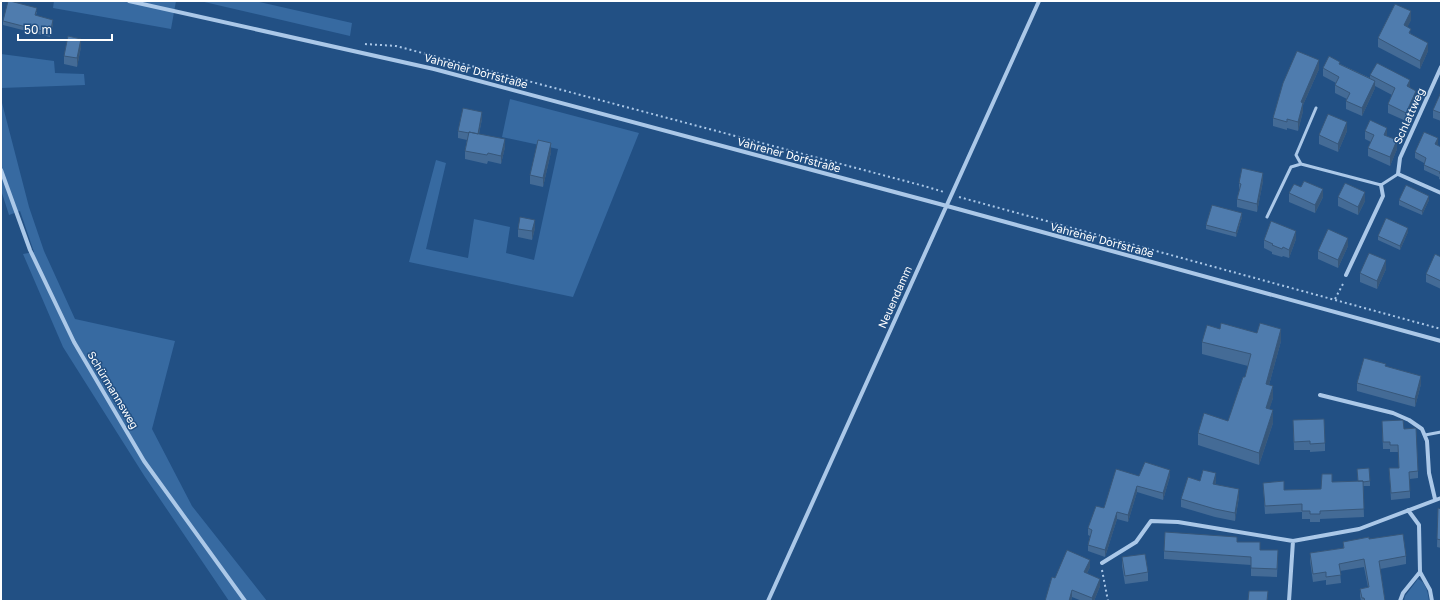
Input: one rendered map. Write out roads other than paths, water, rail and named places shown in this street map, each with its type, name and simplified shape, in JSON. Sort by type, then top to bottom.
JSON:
[{"type":"street","name":"Vahrener Dorfstraße","points":[[130,1],[434,69],[947,206],[1441,341]]},
{"type":"street","name":"Neuendamm","points":[[768,601],[1039,1]]},
{"type":"street","name":"Schlattweg","points":[[1398,174],[1400,158],[1441,67]]},
{"type":"street","name":"Schürmannsweg","points":[[1,170],[30,250],[74,342],[144,461],[244,601]]},
{"type":"street","points":[[1398,174],[1441,193]]},
{"type":"street","points":[[1346,276],[1383,196],[1381,185]]},
{"type":"street","points":[[1320,395],[1393,413],[1409,420],[1422,429],[1427,441],[1429,473],[1435,499]]},
{"type":"street","points":[[1102,563],[1136,542],[1151,521],[1178,522],[1293,541],[1359,529],[1441,498]]},
{"type":"street","points":[[1408,510],[1419,525],[1420,572],[1430,590],[1432,601]]},
{"type":"street","points":[[1289,601],[1293,541]]},
{"type":"street","points":[[1400,601],[1403,593],[1420,572]]},
{"type":"lane","points":[[1302,164],[1296,155],[1316,108]]},
{"type":"lane","points":[[1267,217],[1291,167],[1302,164],[1381,185],[1398,174]]},
{"type":"lane","points":[[1425,435],[1441,432]]}]
